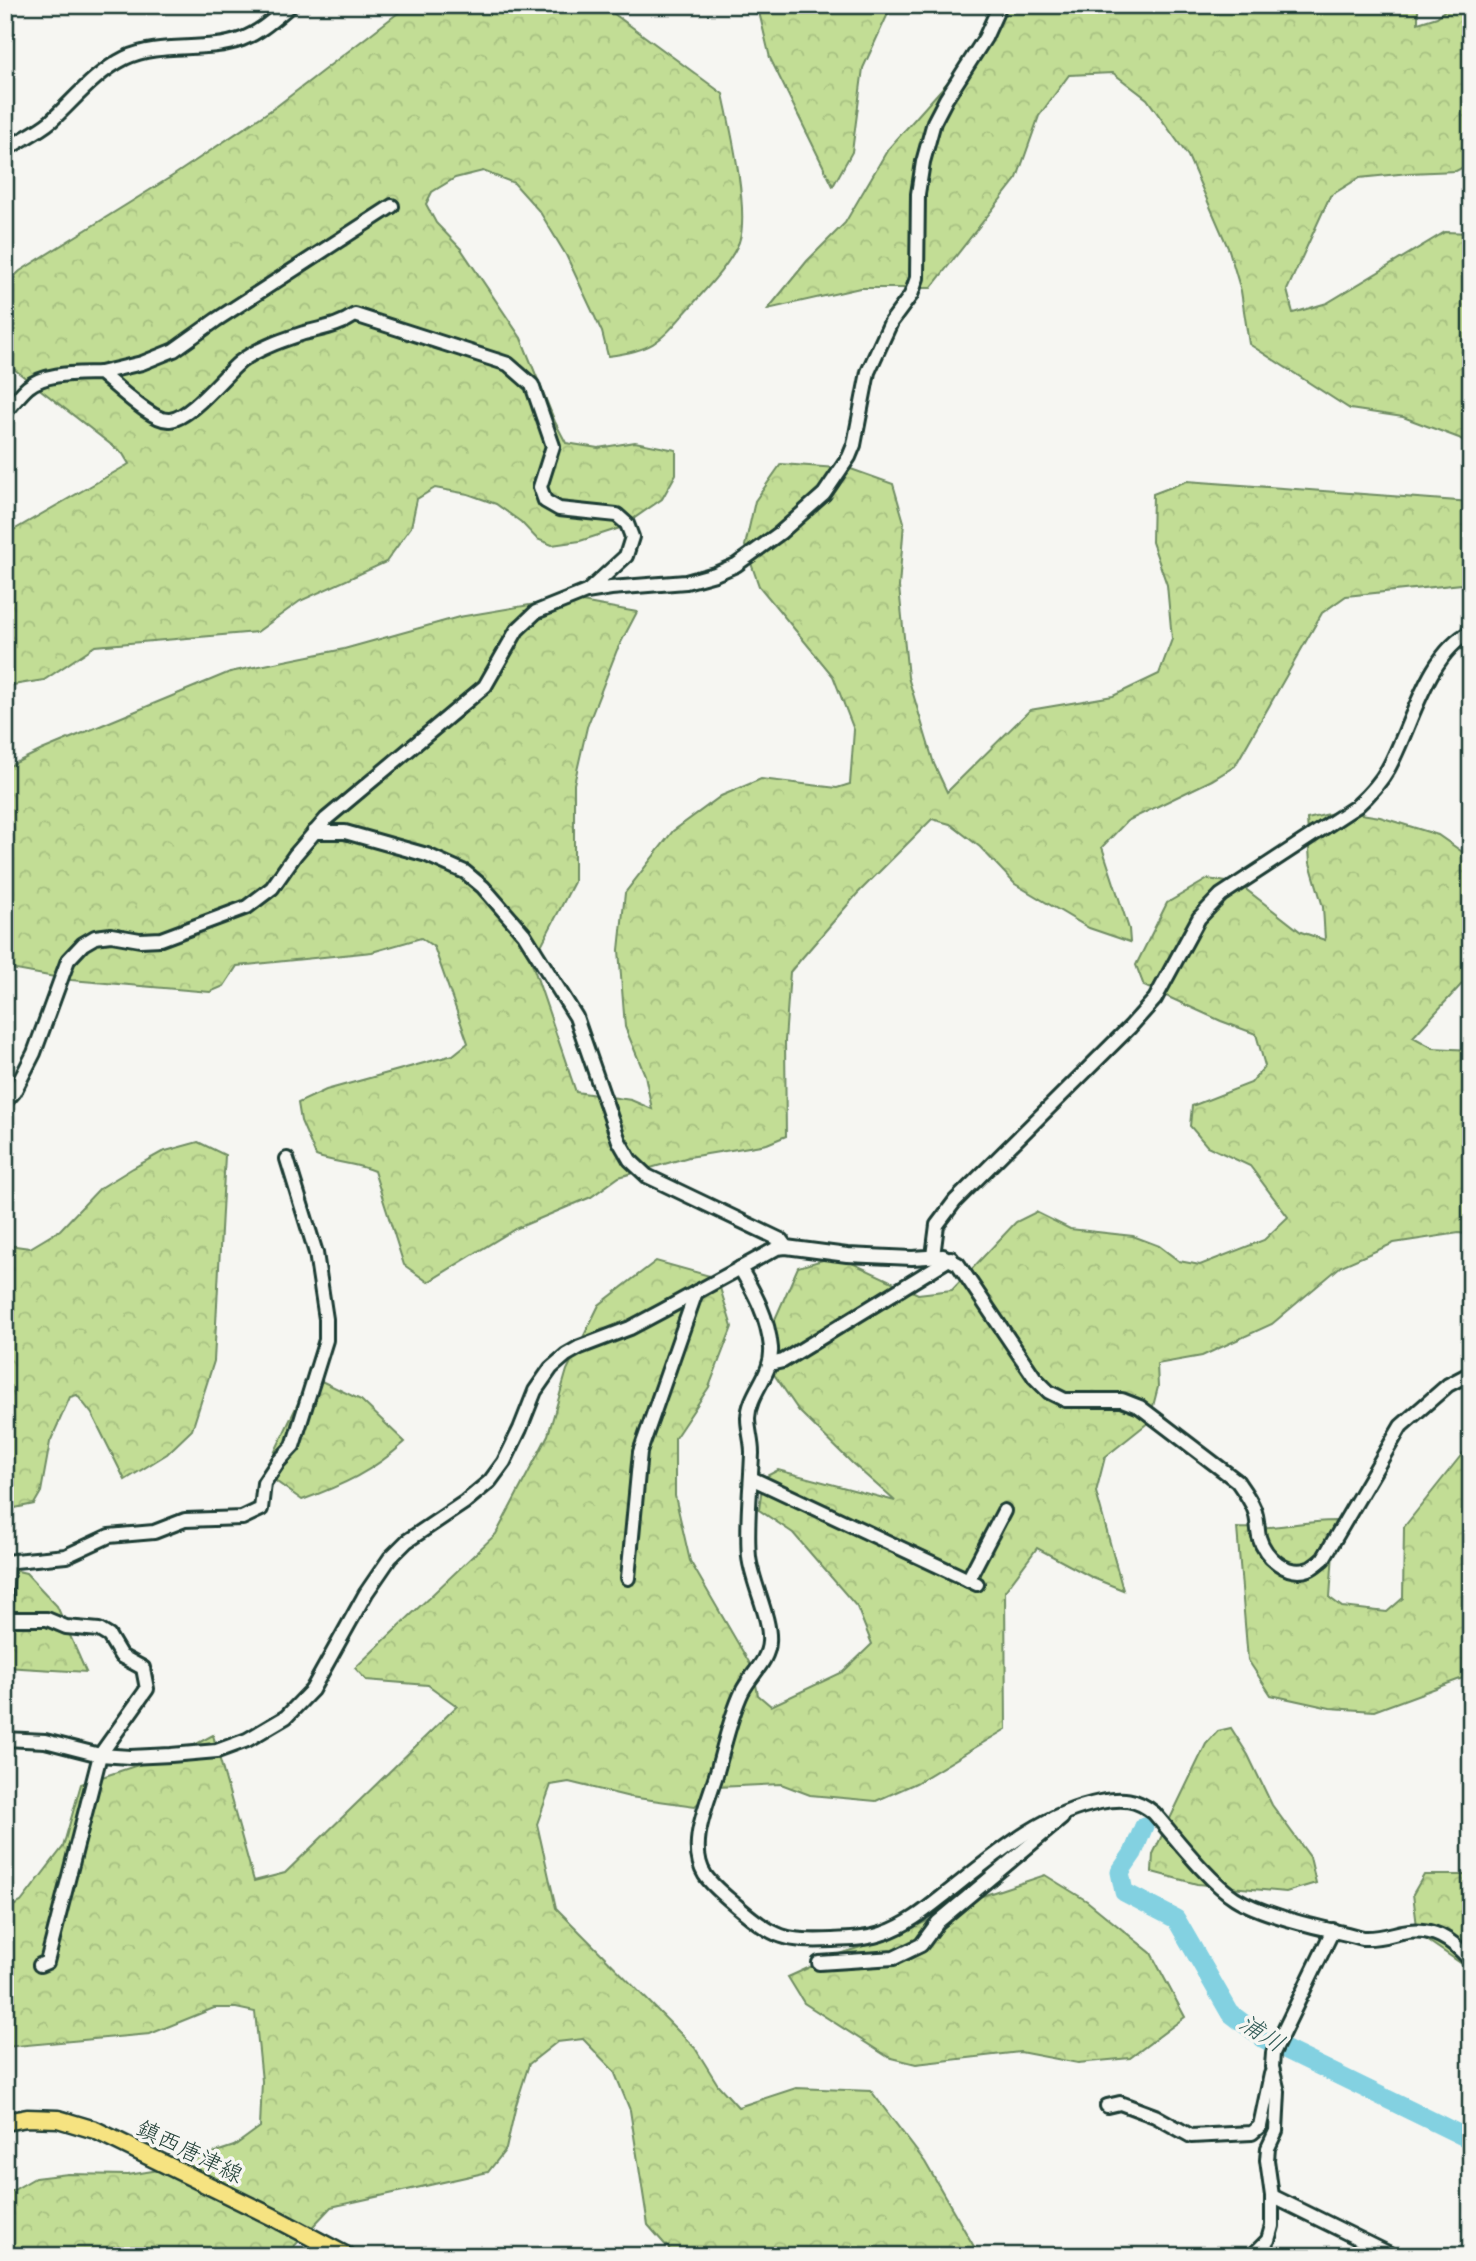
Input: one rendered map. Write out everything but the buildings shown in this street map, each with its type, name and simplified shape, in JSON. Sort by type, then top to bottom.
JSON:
[{"type":"main road","name":"鎮西唐津線","points":[[5,2122],[27,2118],[58,2119],[95,2130],[347,2256]]},
{"type":"street","points":[[5,150],[49,123],[100,73],[127,57],[241,39],[261,30],[291,5]]},
{"type":"street","points":[[5,1102],[14,1092],[34,1053],[68,960],[83,944],[95,937],[111,935],[140,940],[161,939],[247,907],[272,888],[314,832],[485,686],[517,630],[536,612],[586,592],[686,582],[715,574],[736,565],[780,533],[824,494],[849,457],[854,445],[868,372],[891,323],[911,295],[917,278],[918,194],[934,122],[985,38],[1000,5]]},
{"type":"street","points":[[5,412],[29,386],[40,380],[63,375],[100,373],[142,363],[174,350],[392,206]]},
{"type":"street","points":[[100,373],[158,419],[172,420],[185,414],[241,362],[257,351],[345,322],[355,315],[508,364],[531,385],[552,446],[540,487],[544,501],[559,509],[617,515],[627,524],[632,537],[626,556],[586,592]]},
{"type":"street","points":[[933,1255],[937,1225],[955,1201],[1139,1018],[1155,999],[1207,908],[1221,895],[1357,806],[1374,790],[1388,768],[1437,663],[1451,645],[1471,632]]},
{"type":"street","points":[[314,832],[345,832],[427,855],[465,872],[483,887],[524,934],[576,1017],[619,1141],[629,1160],[647,1176],[781,1240],[786,1247]]},
{"type":"street","points":[[40,1965],[47,1962],[100,1755],[147,1689],[143,1668],[121,1656],[109,1636],[99,1630],[66,1627],[47,1619],[9,1619],[5,1610],[6,1562],[66,1556],[109,1536],[154,1532],[185,1520],[242,1518],[261,1509],[264,1483],[293,1446],[326,1340],[326,1319],[316,1253],[287,1159]]},
{"type":"street","points":[[5,1739],[46,1741],[100,1755],[130,1757],[217,1751],[247,1740],[286,1717],[312,1690],[366,1593],[390,1558],[407,1541],[465,1502],[490,1481],[504,1462],[535,1391],[551,1368],[566,1354],[629,1328],[768,1251],[786,1247],[847,1255],[912,1258],[933,1255],[951,1258],[958,1264],[1035,1378],[1049,1392],[1065,1400],[1122,1400],[1140,1407],[1237,1482],[1249,1497],[1267,1553],[1281,1566],[1296,1571],[1310,1569],[1323,1559],[1401,1426],[1448,1385],[1471,1373]]},
{"type":"street","points":[[770,1364],[783,1361],[951,1258]]},
{"type":"street","points":[[740,1268],[759,1299],[768,1325],[772,1351],[764,1381],[751,1401],[748,1417],[752,1450],[749,1557],[768,1628],[769,1642],[764,1659],[741,1693],[699,1836],[699,1862],[706,1877],[764,1929],[779,1937],[795,1941],[873,1936],[904,1925],[1005,1848],[1064,1811],[1118,1798],[1132,1799],[1154,1813],[1220,1886],[1235,1898],[1259,1910],[1375,1939],[1403,1932],[1432,1932],[1445,1937],[1471,1961]]},
{"type":"street","points":[[628,1578],[640,1452],[696,1292]]},
{"type":"street","points":[[751,1478],[972,1582],[1004,1511]]},
{"type":"street","points":[[819,1963],[894,1958],[921,1945],[938,1922],[1062,1819],[1064,1811]]},
{"type":"street","points":[[1107,2106],[1120,2102],[1155,2116],[1191,2136],[1252,2133],[1260,2126],[1273,2053],[1333,1930]]},
{"type":"street","points":[[1252,2256],[1268,2240],[1272,2227],[1268,2148],[1276,2131],[1278,2092],[1272,2067]]},
{"type":"street","points":[[1272,2196],[1394,2256]]},
{"type":"green space","points":[[413,5],[602,5],[723,94],[741,191],[742,229],[739,242],[724,267],[672,328],[656,342],[637,351],[608,356],[602,332],[566,255],[540,212],[514,183],[483,171],[455,178],[432,192],[426,204],[436,223],[461,249],[521,338],[566,443],[598,448],[635,442],[676,450],[676,474],[662,499],[620,528],[580,541],[552,545],[537,539],[521,522],[496,504],[468,494],[435,488],[417,499],[411,527],[386,562],[300,601],[257,632],[95,646],[44,680],[6,686],[5,535],[129,464],[123,454],[5,362],[5,285],[20,271],[174,175],[277,106],[398,13]]},
{"type":"green space","points":[[754,5],[892,5],[863,68],[852,152],[833,186],[770,58],[759,12]]},
{"type":"green space","points":[[990,5],[1418,5],[1418,23],[1437,17],[1451,5],[1471,5],[1471,163],[1456,171],[1359,178],[1330,196],[1287,290],[1293,313],[1327,303],[1445,232],[1471,233],[1471,446],[1459,438],[1403,417],[1350,409],[1249,344],[1241,291],[1229,250],[1188,156],[1147,99],[1113,73],[1069,75],[1039,116],[1017,178],[931,288],[860,288],[768,309],[807,261],[845,223],[888,149],[974,55],[989,20]]},
{"type":"green space","points":[[781,464],[851,469],[893,484],[904,522],[899,587],[908,677],[934,764],[947,792],[1030,710],[1113,696],[1159,674],[1172,639],[1167,585],[1152,542],[1153,494],[1187,481],[1471,502],[1471,583],[1346,596],[1322,613],[1235,766],[1127,821],[1102,847],[1129,929],[1130,942],[1089,928],[1015,884],[980,847],[950,824],[932,819],[857,894],[790,972],[785,1041],[786,1136],[767,1144],[689,1157],[619,1177],[591,1197],[515,1229],[428,1282],[404,1265],[374,1171],[316,1156],[301,1121],[298,1103],[326,1090],[453,1055],[468,1043],[434,947],[421,938],[372,952],[237,966],[224,986],[210,992],[71,980],[5,968],[5,768],[230,672],[344,649],[459,617],[565,599],[637,612],[617,650],[587,727],[574,784],[574,882],[532,963],[576,1092],[631,1100],[652,1109],[645,1075],[625,1027],[619,950],[625,893],[673,831],[721,796],[761,779],[837,788],[850,784],[854,730],[833,676],[759,586],[745,546],[755,501]]},
{"type":"green space","points":[[1342,811],[1380,817],[1438,835],[1471,858],[1471,974],[1413,1037],[1433,1048],[1471,1050],[1471,1235],[1459,1233],[1394,1243],[1341,1266],[1272,1324],[1202,1356],[1157,1364],[1158,1387],[1149,1422],[1105,1457],[1096,1492],[1123,1590],[1093,1578],[1037,1548],[1005,1591],[1006,1729],[916,1783],[876,1801],[810,1795],[781,1784],[717,1787],[695,1806],[630,1797],[569,1782],[551,1785],[537,1824],[556,1908],[695,2048],[718,2085],[738,2107],[796,2088],[871,2091],[925,2162],[976,2250],[986,2256],[675,2256],[648,2225],[630,2110],[614,2071],[583,2039],[557,2042],[529,2064],[506,2149],[488,2172],[331,2207],[285,2256],[5,2256],[5,2195],[35,2178],[68,2174],[128,2175],[165,2169],[234,2146],[260,2127],[262,2081],[255,2012],[236,2008],[214,2008],[150,2034],[5,2047],[5,1910],[21,1902],[63,1847],[81,1784],[189,1748],[213,1735],[254,1881],[285,1873],[457,1706],[428,1685],[366,1680],[355,1668],[496,1534],[548,1435],[567,1370],[599,1305],[656,1261],[717,1278],[732,1327],[709,1387],[675,1438],[675,1496],[690,1561],[753,1669],[758,1695],[771,1706],[843,1672],[872,1644],[857,1607],[793,1533],[759,1510],[763,1478],[778,1470],[895,1501],[799,1411],[769,1367],[772,1326],[798,1267],[837,1256],[918,1294],[952,1290],[1016,1222],[1036,1212],[1070,1229],[1133,1236],[1159,1246],[1179,1261],[1200,1265],[1264,1240],[1288,1217],[1250,1166],[1207,1146],[1190,1126],[1192,1106],[1251,1083],[1265,1066],[1256,1034],[1144,986],[1136,965],[1167,903],[1208,879],[1239,884],[1301,932],[1325,940],[1323,907],[1310,863],[1307,819]]},
{"type":"green space","points":[[198,1142],[225,1155],[214,1361],[192,1430],[167,1454],[125,1480],[92,1414],[77,1395],[70,1397],[50,1442],[41,1492],[34,1504],[5,1510],[5,1237],[8,1245],[30,1248],[60,1230],[99,1189],[162,1152]]},
{"type":"green space","points":[[311,1376],[361,1400],[405,1442],[357,1477],[302,1500],[277,1482],[268,1466]]},
{"type":"green space","points":[[1471,1443],[1471,1675],[1374,1711],[1330,1708],[1271,1695],[1248,1660],[1237,1528],[1335,1521],[1330,1598],[1342,1607],[1387,1612],[1403,1598],[1404,1527]]},
{"type":"green space","points":[[5,1568],[26,1573],[57,1606],[86,1672],[5,1667]]},
{"type":"green space","points":[[1231,1728],[1248,1755],[1272,1805],[1310,1857],[1316,1883],[1286,1892],[1197,1884],[1152,1872],[1153,1854],[1206,1744],[1218,1731]]},
{"type":"green space","points":[[1045,1875],[1087,1901],[1151,1953],[1185,2017],[1130,2058],[1078,2063],[1020,2052],[916,2064],[888,2057],[804,2003],[788,1977],[839,1954],[895,1936],[976,1898]]},
{"type":"green space","points":[[1424,1875],[1471,1875],[1471,1970],[1418,1934],[1413,1894]]},
{"type":"waterway","name":"浦川","points":[[1144,1826],[1133,1853],[1120,1872],[1124,1892],[1176,1919],[1230,2013],[1264,2039],[1471,2140]]}]
